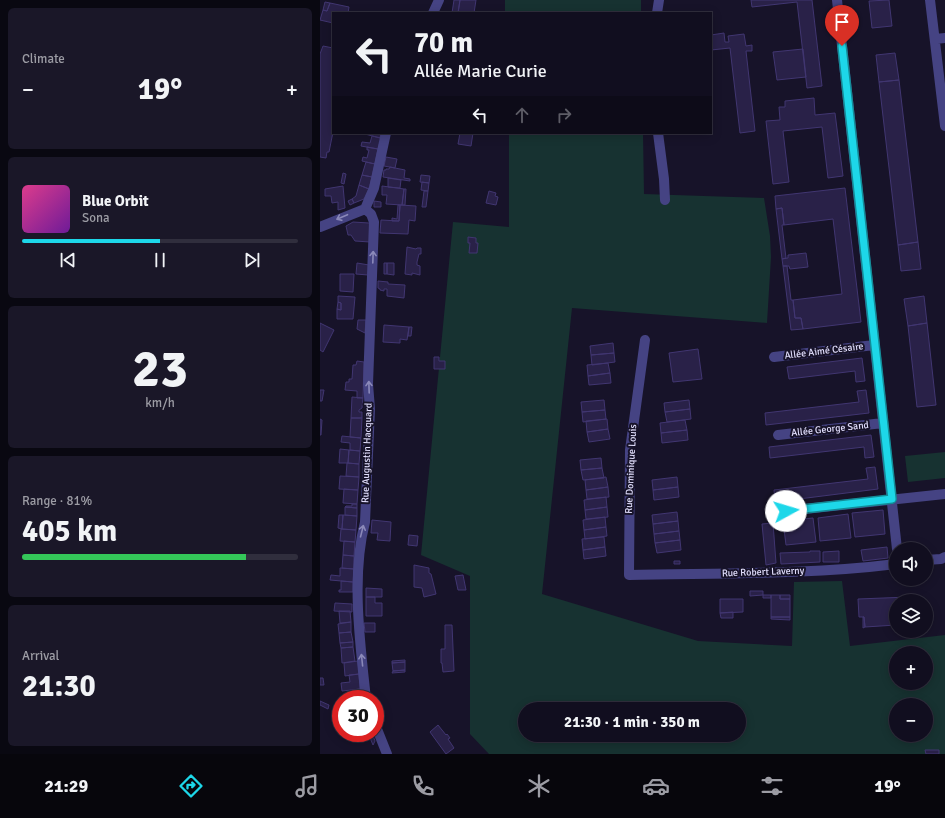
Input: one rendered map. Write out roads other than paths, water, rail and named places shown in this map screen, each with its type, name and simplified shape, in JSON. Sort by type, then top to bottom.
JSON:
[{"type":"street","points":[[433,12],[439,0]]},
{"type":"street","points":[[657,12],[659,0]]},
{"type":"street","points":[[837,0],[896,542]]},
{"type":"street","points":[[930,0],[940,38],[945,126]]},
{"type":"street","points":[[320,227],[365,208],[374,188],[386,134]]},
{"type":"street","points":[[658,134],[665,200]]},
{"type":"street","name":"Rue Augustin Hacquard","points":[[365,208],[371,214],[374,222],[368,384],[370,416],[365,522],[361,537],[358,585],[358,611],[365,690]]},
{"type":"street","name":"Rue Dominique Louis","points":[[629,575],[630,450],[645,340]]},
{"type":"street","name":"Allée Aimé Césaire","points":[[774,357],[874,345]]},
{"type":"street","name":"Allée George Sand","points":[[778,435],[883,423]]},
{"type":"street","points":[[786,511],[945,494]]},
{"type":"street","points":[[933,560],[945,557]]},
{"type":"street","name":"Rue Robert Laverny","points":[[629,575],[763,573],[858,569],[889,565]]},
{"type":"street","points":[[383,742],[388,754]]}]
